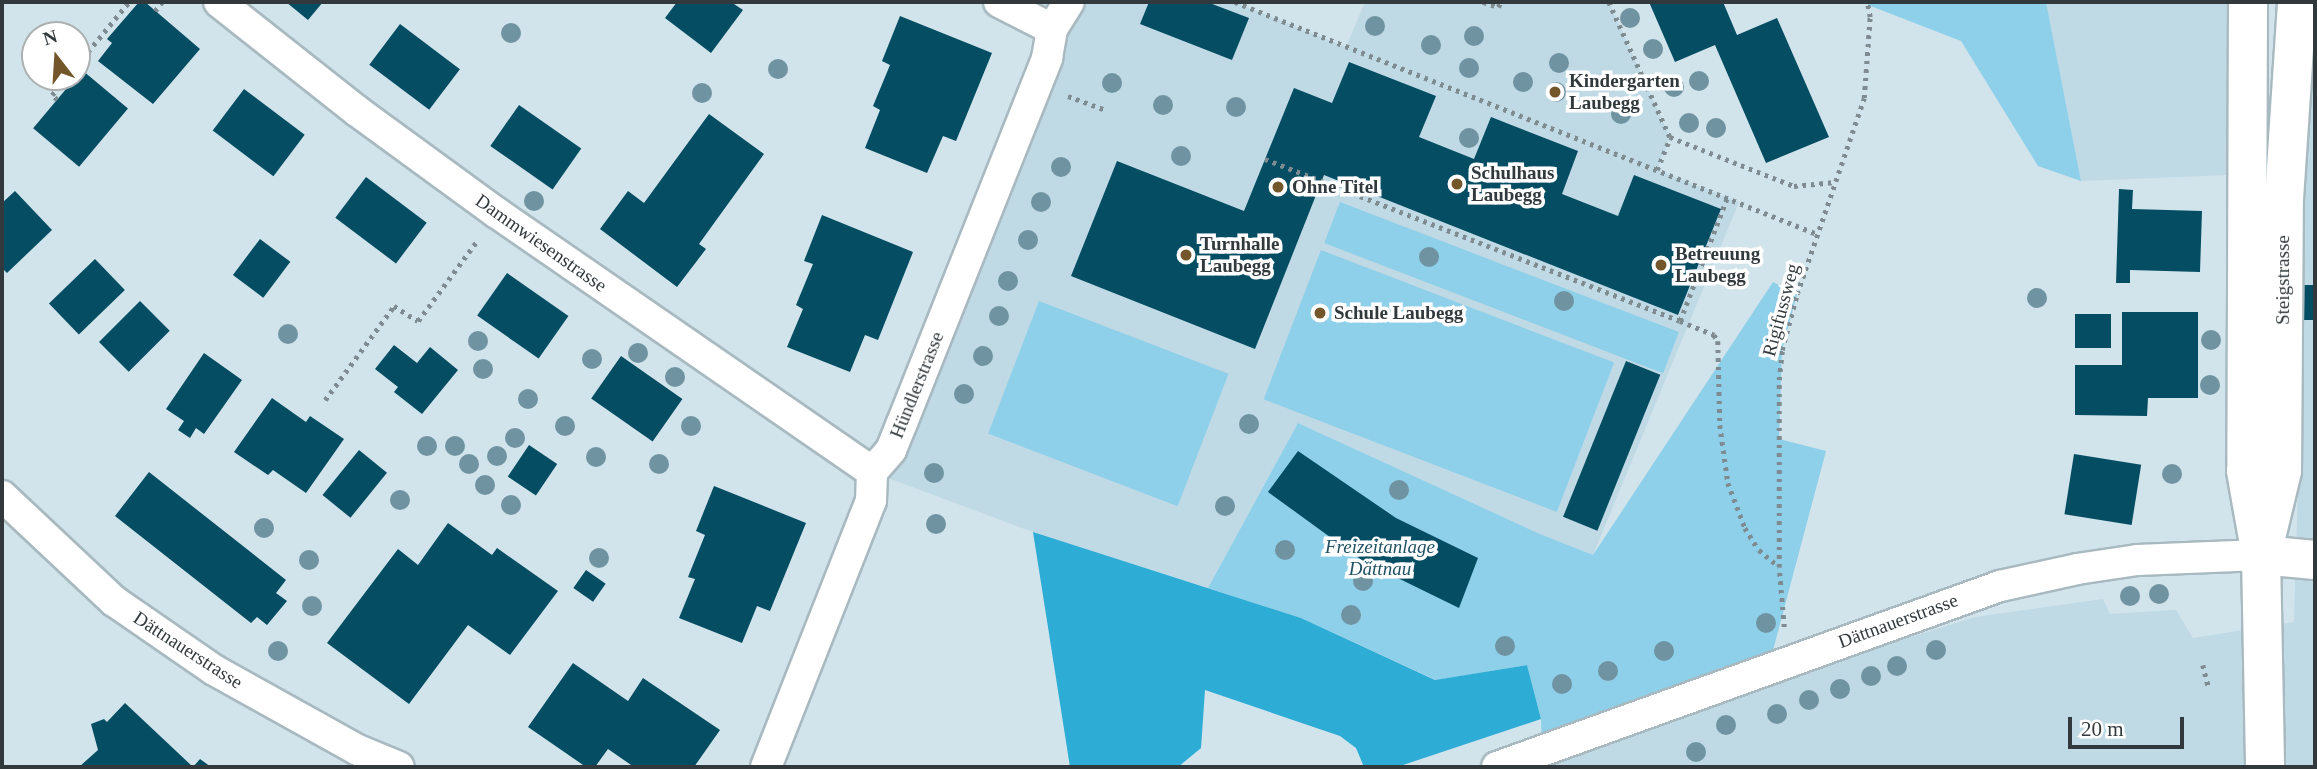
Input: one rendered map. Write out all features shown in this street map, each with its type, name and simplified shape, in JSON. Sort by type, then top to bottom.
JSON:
[{"type":"main road","name":"Steigstrasse","points":[[2248,2],[2246,471],[2261,555],[2265,767]]},
{"type":"main road","name":"Steigstrasse","points":[[2261,555],[2282,471],[2284,199],[2297,2]]},
{"type":"main road","name":"Dättnauerstrasse","points":[[2261,555],[2315,560]]},
{"type":"street","name":"Dammwiesenstrasse","points":[[219,2],[357,111],[497,213],[872,472]]},
{"type":"street","points":[[999,2],[1052,29]]},
{"type":"street","name":"Hündlerstrasse","points":[[872,472],[891,450],[1047,58],[1052,29],[1069,2]]},
{"type":"street","points":[[766,767],[871,502],[872,472]]},
{"type":"street","name":"Dättnauerstrasse","points":[[2,496],[114,601],[214,670],[358,750],[399,767]]},
{"type":"street","name":"Dättnauerstrasse","points":[[1497,767],[2000,586],[2068,570],[2137,560],[2261,555]]},
{"type":"path","points":[[91,48],[129,2]]},
{"type":"path","points":[[155,11],[162,2]]},
{"type":"path","points":[[1235,2],[1817,234]]},
{"type":"path","points":[[1483,2],[1498,7],[1501,2]]},
{"type":"path","points":[[1609,2],[1670,137],[1794,186],[1835,182]]},
{"type":"path","name":"Rigifussweg","points":[[1785,635],[1779,567],[1781,365],[1785,334],[1866,86],[1870,17],[1867,2]]},
{"type":"path","points":[[56,91],[52,96],[57,100]]},
{"type":"path","points":[[1059,93],[1106,110]]},
{"type":"path","points":[[1657,170],[1670,137]]},
{"type":"path","points":[[1265,159],[1714,335],[1721,351],[1720,425],[1728,483],[1745,528],[1759,550],[1779,567]]},
{"type":"path","points":[[1680,321],[1727,198]]},
{"type":"path","points":[[325,400],[394,306],[418,321],[497,213]]},
{"type":"path","points":[[2203,665],[2208,685]]},
{"type":"shaded area","name":"Schule Laubegg","points":[[1069,2],[1235,2],[1346,47],[1365,2],[1609,2],[1670,137],[1657,170],[1739,202],[1593,555],[1540,534],[1298,423],[1208,588],[1033,532],[872,472]]},
{"type":"shaded area","points":[[2046,2],[2248,2],[2249,174],[2081,181]]},
{"type":"shaded area","points":[[2315,2],[2315,767],[1497,767],[1975,617],[2103,599],[2110,614],[2176,610],[2193,638],[2294,622],[2298,488],[2287,147]]},
{"type":"shaded area","points":[[1033,532],[1301,618],[1435,680],[1527,665],[1541,719],[1397,767],[1364,767],[1356,748],[1340,736],[1205,690],[1201,748],[1178,767],[1070,767]]},
{"type":"green space","points":[[1867,2],[2046,2],[2081,181],[2038,166],[1961,41],[1868,5]]},
{"type":"green space","points":[[1340,202],[1679,332],[1663,373],[1324,243]]},
{"type":"green space","points":[[1321,250],[1614,363],[1557,512],[1264,399]]},
{"type":"green space","points":[[1773,282],[1797,294],[1782,350],[1779,439],[1826,451],[1768,669],[1542,751],[1541,719],[1527,665],[1436,680],[1301,618],[1208,588],[1298,423],[1540,534],[1593,555]]},
{"type":"green space","points":[[1039,301],[1229,374],[1178,506],[988,434]]},
{"type":"building","points":[[139,2],[145,2],[200,49],[153,104],[98,61],[112,43],[107,39]]},
{"type":"building","points":[[286,2],[323,2],[308,20]]},
{"type":"building","points":[[677,2],[731,2],[743,10],[711,53],[665,18]]},
{"type":"building","points":[[1149,2],[1207,2],[1249,18],[1232,60],[1140,24]]},
{"type":"building","points":[[1649,2],[1723,2],[1737,35],[1777,18],[1829,137],[1766,163],[1715,45],[1675,62]]},
{"type":"building","points":[[900,16],[992,53],[956,141],[943,136],[927,173],[865,148],[880,110],[873,106],[890,65],[882,61]]},
{"type":"building","points":[[400,24],[460,69],[429,110],[369,65]]},
{"type":"building","name":"Schulhaus Laubegg","points":[[1349,62],[1436,96],[1419,137],[1474,159],[1491,117],[1578,151],[1562,194],[1618,216],[1634,175],[1721,209],[1678,315],[1324,175],[1255,349],[1071,276],[1117,161],[1244,211],[1294,88],[1332,103]]},
{"type":"building","points":[[91,78],[128,109],[79,167],[33,128],[64,91],[91,91]]},
{"type":"building","points":[[244,89],[305,135],[273,176],[213,131]]},
{"type":"building","points":[[519,105],[581,149],[553,190],[490,146]]},
{"type":"building","points":[[709,114],[764,154],[699,244],[706,249],[677,287],[600,229],[628,191],[644,203]]},
{"type":"building","points":[[366,177],[427,223],[396,263],[335,218]]},
{"type":"building","points":[[2119,189],[2133,190],[2132,209],[2202,211],[2200,272],[2130,270],[2130,283],[2116,283]]},
{"type":"building","points":[[15,191],[52,230],[7,273],[2,268],[2,203]]},
{"type":"building","points":[[822,215],[913,252],[878,340],[865,335],[850,372],[787,347],[803,309],[796,305],[813,264],[804,261]]},
{"type":"building","points":[[260,239],[290,262],[263,298],[233,275]]},
{"type":"building","points":[[95,259],[125,290],[79,334],[49,303]]},
{"type":"building","points":[[507,273],[568,316],[539,359],[477,316]]},
{"type":"building","points":[[2304,285],[2315,285],[2315,320],[2304,320]]},
{"type":"building","points":[[140,301],[170,331],[129,372],[99,342]]},
{"type":"building","points":[[2122,312],[2198,312],[2198,398],[2148,398],[2147,416],[2075,415],[2075,365],[2122,365]]},
{"type":"building","points":[[2075,314],[2111,314],[2111,348],[2075,348]]},
{"type":"building","points":[[394,345],[417,363],[430,347],[458,370],[422,414],[394,392],[398,387],[375,369]]},
{"type":"building","points":[[204,353],[242,380],[204,434],[196,428],[190,438],[178,430],[184,421],[166,409]]},
{"type":"building","points":[[621,356],[682,399],[653,442],[591,399]]},
{"type":"building","points":[[1626,361],[1660,375],[1597,531],[1563,517]]},
{"type":"building","points":[[272,398],[306,422],[310,416],[344,439],[306,493],[273,470],[268,475],[234,452]]},
{"type":"building","points":[[529,445],[557,464],[536,496],[508,477]]},
{"type":"building","points":[[359,450],[387,473],[350,518],[322,495]]},
{"type":"building","name":"Freizeitanlage Dättnau","points":[[1298,451],[1396,518],[1478,558],[1459,608],[1363,561],[1268,492]]},
{"type":"building","points":[[2074,454],[2141,465],[2132,525],[2064,514]]},
{"type":"building","points":[[149,472],[286,580],[276,593],[287,601],[267,625],[257,617],[251,623],[115,516]]},
{"type":"building","points":[[714,486],[806,523],[770,611],[757,606],[742,643],[679,618],[695,579],[688,577],[705,535],[696,531]]},
{"type":"building","points":[[448,523],[492,555],[497,548],[558,591],[510,655],[468,625],[409,704],[327,643],[398,549],[418,565]]},
{"type":"building","points":[[586,570],[606,584],[593,602],[573,588]]},
{"type":"building","points":[[573,663],[628,701],[643,678],[720,730],[694,767],[634,767],[608,749],[595,767],[586,767],[528,727]]},
{"type":"building","points":[[125,703],[193,767],[79,767],[98,750],[91,724],[104,719],[107,722]]},
{"type":"building","points":[[200,759],[211,767],[193,767]]},
{"type":"place","name":"Kindergarten Laubegg","points":[[1555,92]]},
{"type":"place","name":"Schulhaus Laubegg","points":[[1457,184]]},
{"type":"place","name":"Ohne Titel","points":[[1278,187]]},
{"type":"place","name":"Turnhalle Laubegg","points":[[1186,255]]},
{"type":"place","name":"Betreuung Laubegg","points":[[1661,265]]},
{"type":"place","name":"Schule Laubegg","points":[[1320,313]]}]
